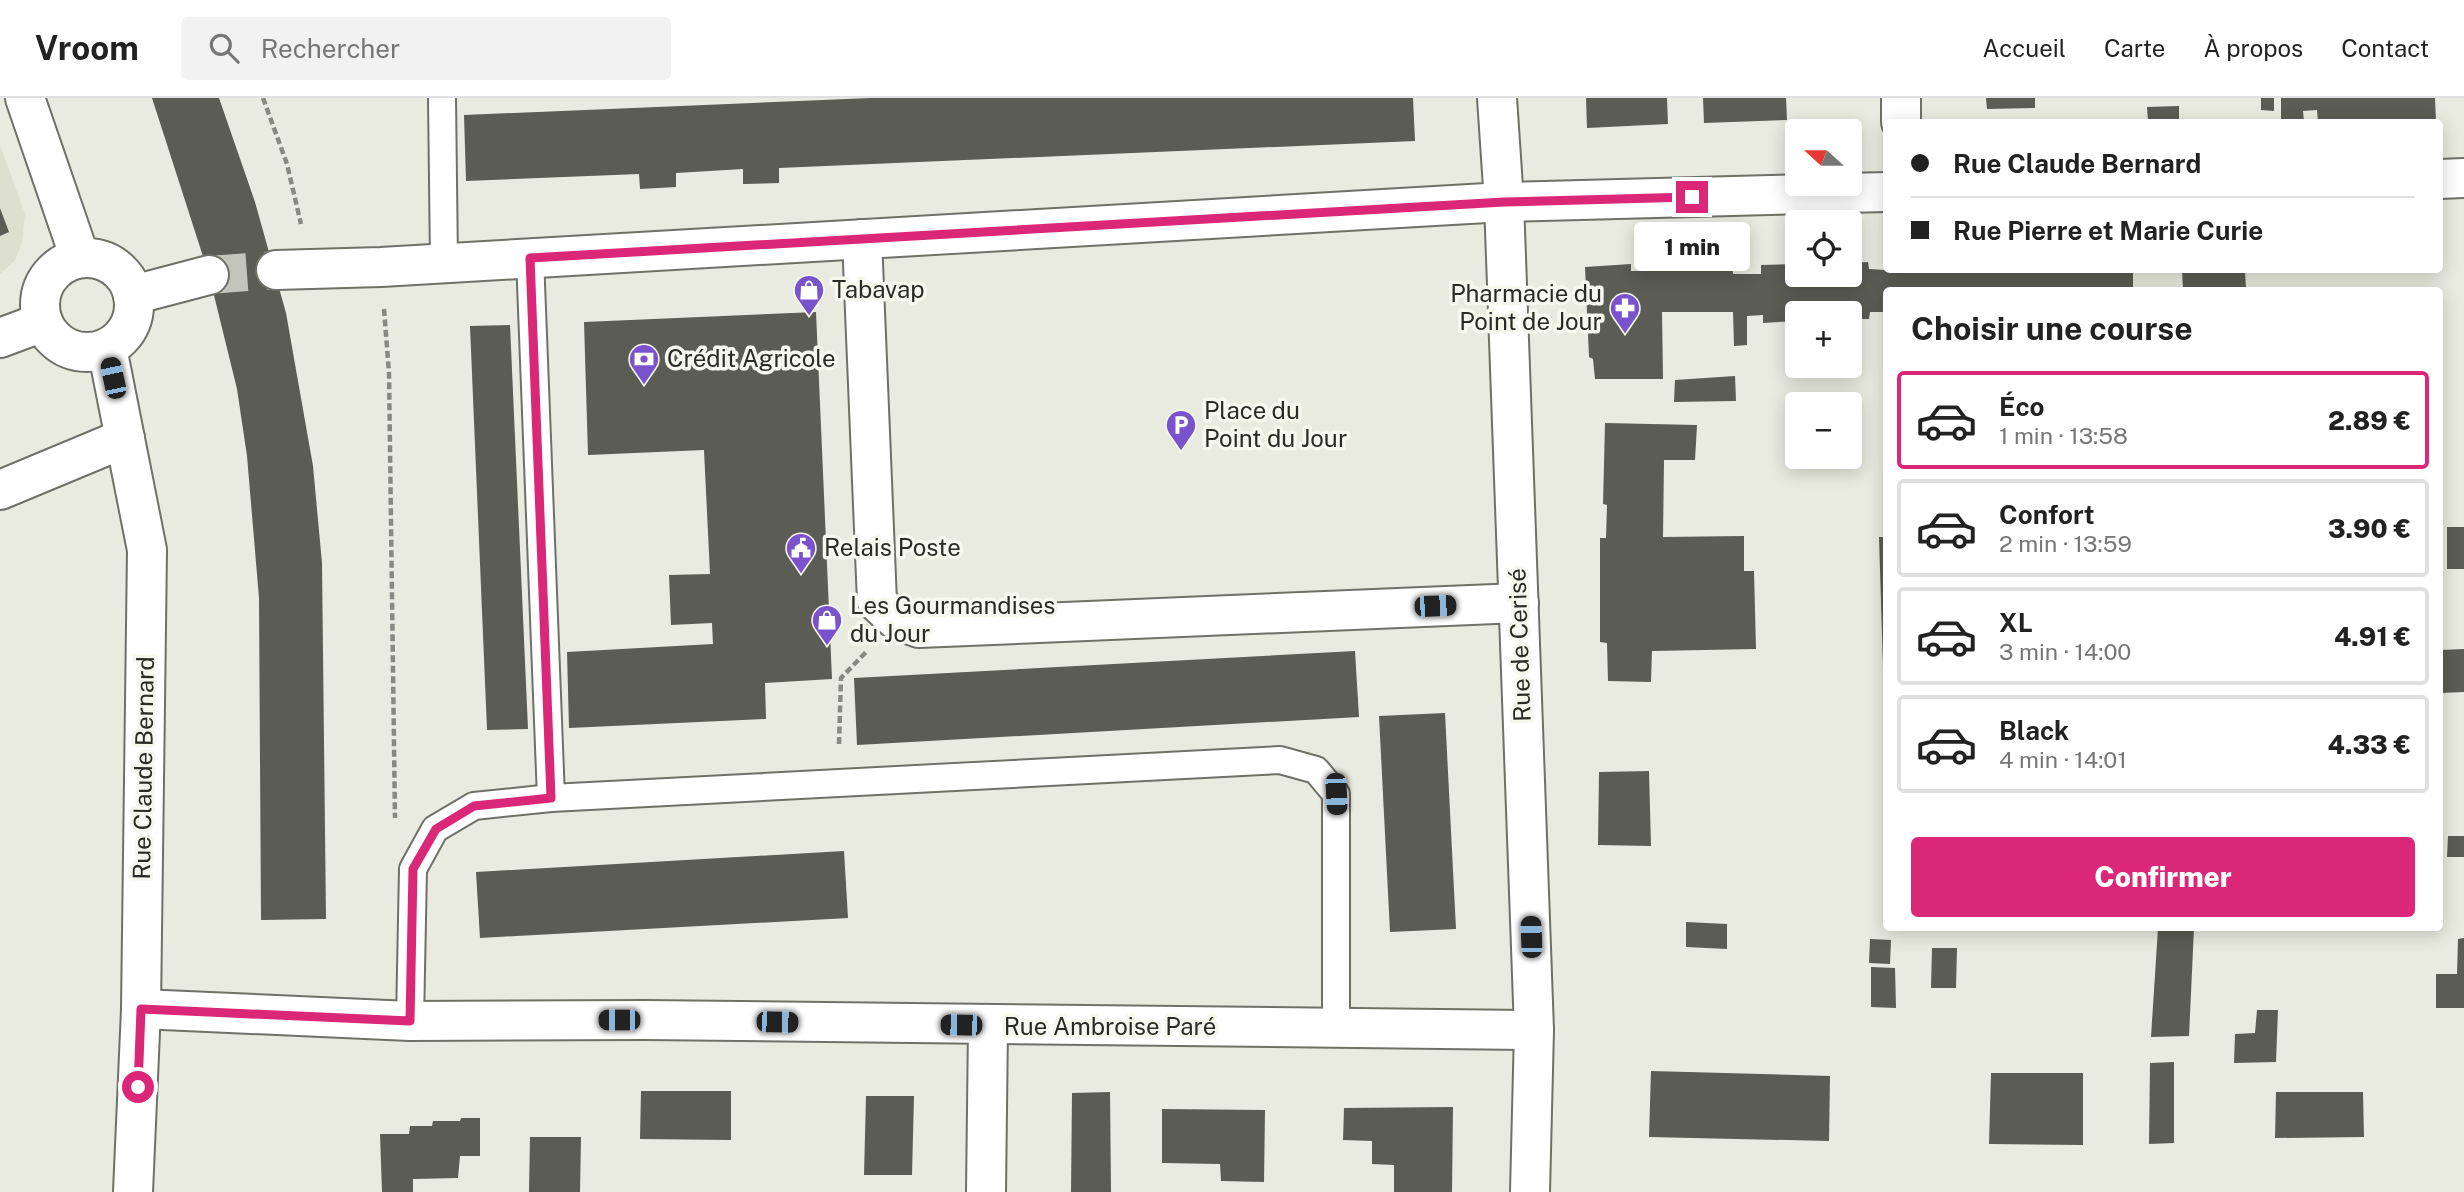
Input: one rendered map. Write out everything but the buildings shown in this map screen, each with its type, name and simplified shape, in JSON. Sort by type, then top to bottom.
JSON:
[{"type":"street","points":[[25,98],[80,258]]},
{"type":"street","name":"Rue de Cerisé","points":[[1497,98],[1504,202],[1534,1030],[1530,1192]]},
{"type":"street","points":[[1901,98],[1901,119]]},
{"type":"street","points":[[2443,179],[2464,178]]},
{"type":"street","points":[[294,269],[381,267],[1504,202],[1883,192]]},
{"type":"street","points":[[862,239],[877,602],[895,619],[919,628],[1519,603]]},
{"type":"street","points":[[80,258],[103,260],[117,268],[128,280],[133,295],[134,311],[129,326],[120,339],[107,348],[92,352],[62,345],[51,335],[43,322],[40,308],[48,278],[58,268],[80,258]]},
{"type":"street","points":[[133,295],[209,275]]},
{"type":"street","points":[[0,338],[43,322]]},
{"type":"street","name":"Rue Claude Bernard","points":[[107,348],[147,550],[141,1009],[133,1192]]},
{"type":"street","points":[[0,491],[125,438]]},
{"type":"street","name":"Rue Ambroise Paré","points":[[141,1009],[410,1021],[645,1020],[988,1026],[1534,1030]]},
{"type":"street","points":[[986,1192],[988,1026]]},
{"type":"lane","points":[[443,98],[444,262]]},
{"type":"lane","points":[[530,258],[551,798]]},
{"type":"lane","points":[[410,1021],[413,869],[436,829],[474,806],[551,798],[1280,760],[1316,770],[1336,794],[1336,1028]]},
{"type":"path","points":[[263,98],[287,164],[294,269]]},
{"type":"path","points":[[381,267],[389,373],[395,829],[413,869]]},
{"type":"path","points":[[838,783],[841,678],[895,619]]},
{"type":"shaded area","points":[[0,145],[25,214],[22,243],[15,260],[0,274]]},
{"type":"tunnel","points":[[209,275],[276,270]]},
{"type":"place","name":"Tabavap","points":[[809,317]]},
{"type":"place","name":"Pharmacie du Point de Jour","points":[[1625,335]]},
{"type":"place","name":"Crédit Agricole","points":[[644,386]]},
{"type":"place","name":"Place du Point du Jour","points":[[1181,452]]},
{"type":"place","name":"Relais Poste","points":[[801,575]]},
{"type":"place","name":"Les Gourmandises du Jour","points":[[827,647]]},
{"type":"route","points":[[138,1087],[141,1009],[410,1021],[413,869],[436,829],[474,806],[551,798],[530,258],[1504,202],[1692,197]]}]
